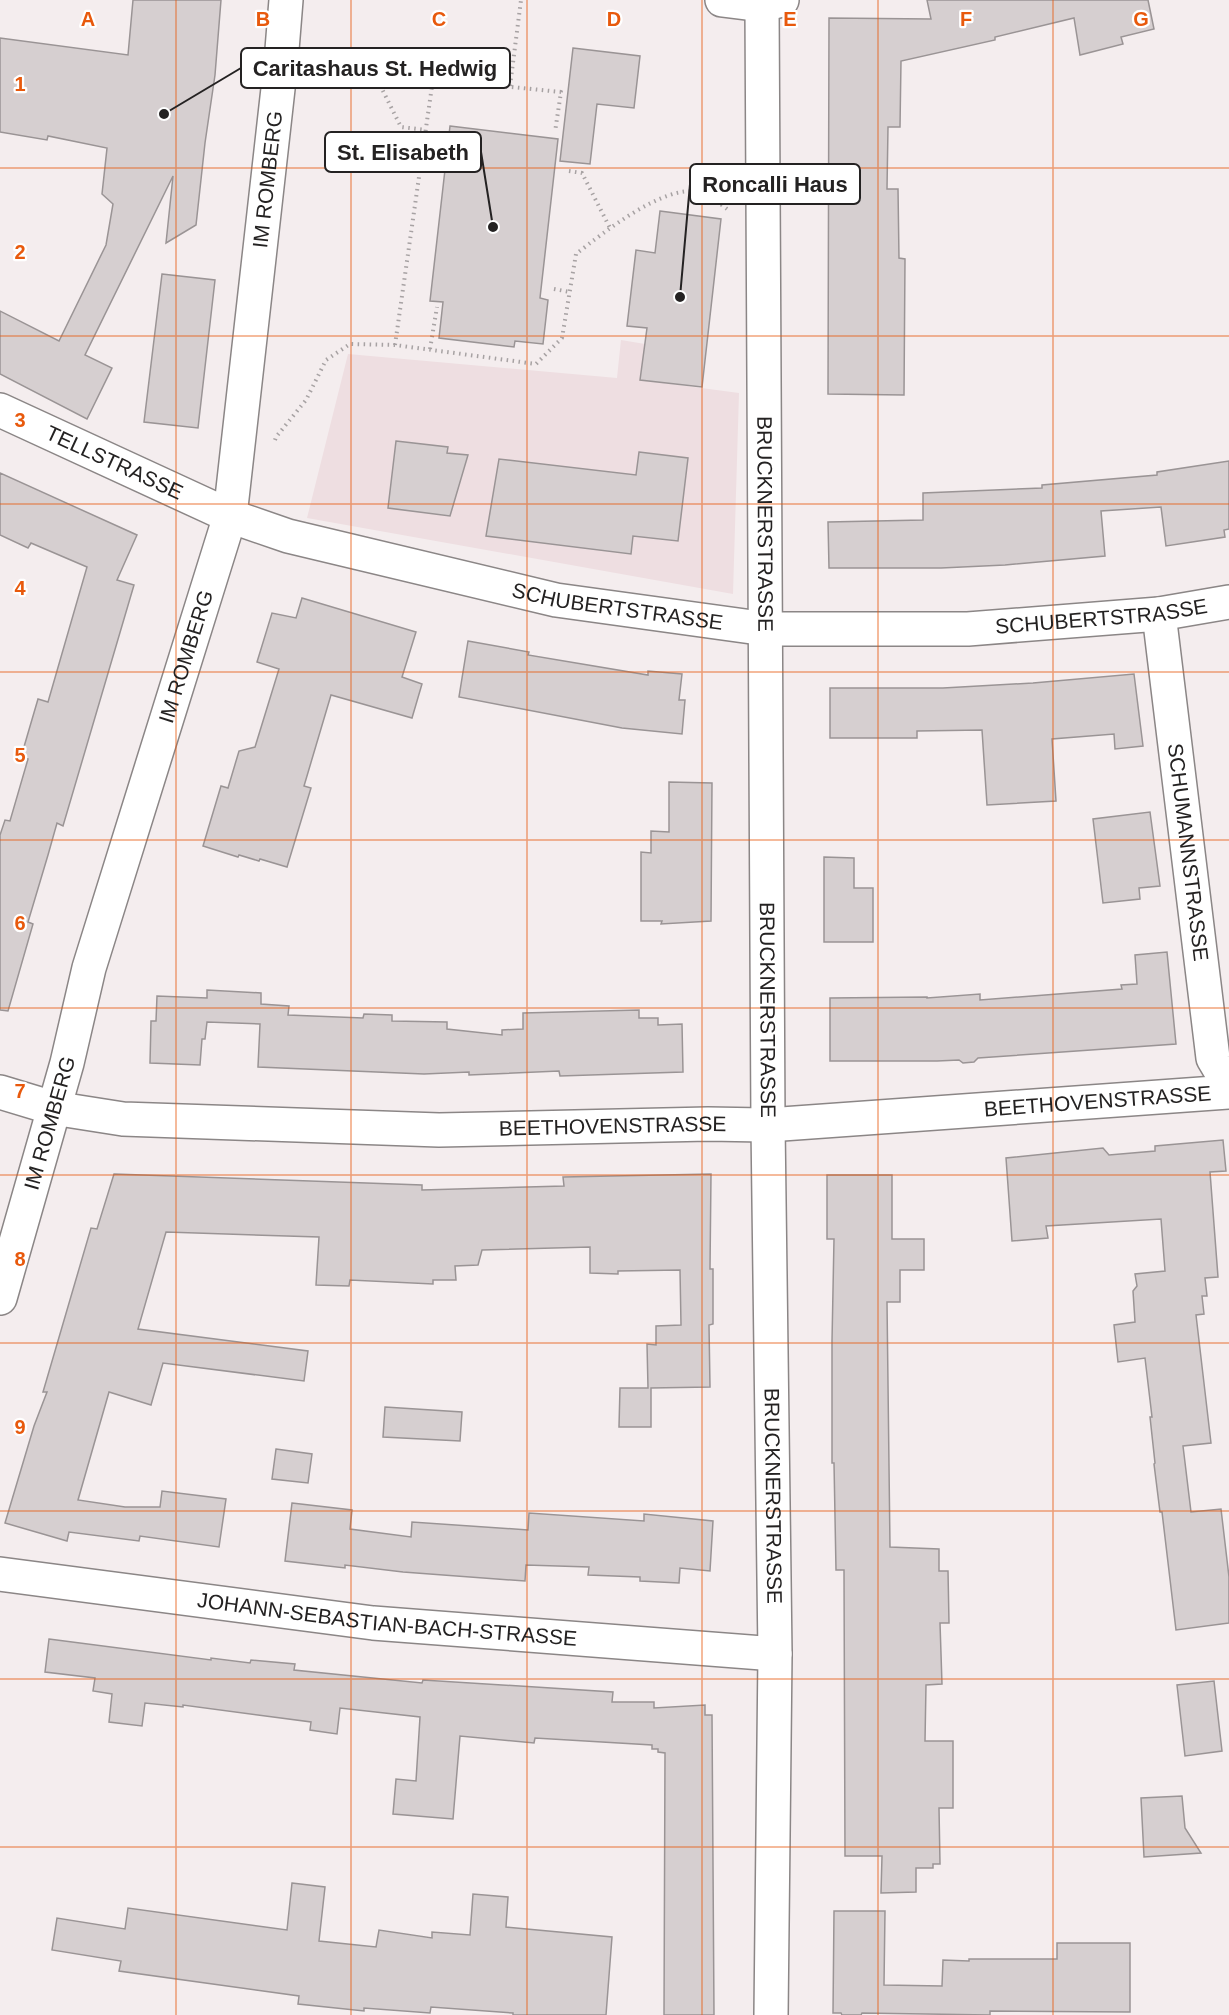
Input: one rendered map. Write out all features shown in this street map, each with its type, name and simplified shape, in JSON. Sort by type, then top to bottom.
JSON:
[{"type":"street","name":"IM ROMBERG","points":[[0,1298],[67,1063],[89,968],[230,516],[286,0]]},
{"type":"street","points":[[722,0],[772,3]]},
{"type":"street","name":"BRUCKNERSTRASSE","points":[[771,2015],[775,1654],[768,1125],[766,629],[772,3]]},
{"type":"street","name":"TELLSTRASSE","points":[[0,410],[230,516]]},
{"type":"street","name":"SCHUBERTSTRASSE","points":[[230,516],[288,536],[556,600],[766,629],[968,628],[1159,614],[1229,602]]},
{"type":"street","name":"SCHUMANNSTRASSE","points":[[1159,614],[1213,1058],[1229,1085]]},
{"type":"street","name":"BEETHOVENSTRASSE","points":[[0,1092],[53,1108],[123,1119],[439,1130],[708,1124],[768,1125],[1229,1092]]},
{"type":"street","name":"JOHANN-SEBASTIAN-BACH-STRASSE","points":[[0,1574],[373,1623],[775,1654]]},
{"type":"path","points":[[510,86],[521,0]]},
{"type":"path","points":[[281,62],[376,77],[401,127],[426,130]]},
{"type":"path","points":[[395,345],[433,79],[561,92],[555,132]]},
{"type":"path","points":[[569,171],[582,173],[610,228]]},
{"type":"path","points":[[274,448],[276,437],[306,400],[326,360],[350,344],[395,345],[536,364],[562,338],[576,254],[610,228],[663,197],[684,191],[701,192],[722,204]]},
{"type":"path","points":[[554,289],[570,292]]},
{"type":"path","points":[[430,349],[437,306]]},
{"type":"shaded area","points":[[621,340],[645,344],[641,380],[739,393],[733,594],[307,518],[348,354],[617,378]]},
{"type":"building","points":[[133,0],[221,0],[215,75],[196,225],[166,243],[173,176],[85,355],[112,368],[87,419],[0,374],[0,311],[59,341],[106,245],[113,204],[102,194],[107,148],[48,136],[47,140],[0,132],[0,38],[128,55]]},
{"type":"building","points":[[927,0],[1148,0],[1154,29],[1121,37],[1123,44],[1080,55],[1074,18],[995,37],[995,40],[901,61],[900,127],[888,127],[887,189],[898,189],[899,258],[905,259],[904,395],[828,394],[829,18],[931,19]]},
{"type":"building","points":[[573,48],[640,56],[634,108],[597,104],[590,164],[560,161]]},
{"type":"building","points":[[450,126],[558,139],[540,298],[548,300],[543,344],[515,341],[514,347],[439,338],[443,302],[430,301]]},
{"type":"building","points":[[660,211],[721,219],[702,387],[640,380],[647,328],[627,326],[636,250],[655,253]]},
{"type":"building","points":[[162,274],[215,280],[198,428],[144,422]]},
{"type":"building","points":[[396,441],[448,447],[447,453],[468,455],[450,516],[388,508]]},
{"type":"building","points":[[639,452],[688,458],[678,541],[633,536],[631,554],[486,536],[499,459],[636,475]]},
{"type":"building","points":[[1229,461],[1229,529],[1224,530],[1225,537],[1166,546],[1161,507],[1101,511],[1105,556],[941,568],[829,568],[828,522],[923,520],[923,493],[1042,488],[1042,485],[1157,475],[1157,472]]},
{"type":"building","points":[[0,473],[137,535],[117,580],[134,585],[63,826],[57,823],[28,922],[33,924],[8,1011],[0,1010],[0,835],[5,820],[10,821],[28,759],[21,757],[38,699],[48,702],[87,567],[31,543],[28,548],[0,535]]},
{"type":"building","points":[[302,598],[416,632],[402,677],[422,684],[412,718],[331,695],[304,786],[311,788],[287,867],[260,859],[259,861],[239,855],[238,857],[203,846],[221,786],[228,788],[239,751],[255,747],[279,669],[257,662],[272,613],[296,618]]},
{"type":"building","points":[[468,641],[529,652],[528,655],[648,675],[648,671],[682,674],[679,700],[685,700],[682,734],[622,728],[459,697]]},
{"type":"building","points":[[1134,674],[1143,746],[1115,749],[1114,734],[1052,739],[1056,801],[987,805],[982,730],[917,731],[917,738],[830,738],[830,688],[943,688]]},
{"type":"building","points":[[669,782],[712,783],[711,921],[661,924],[662,921],[641,921],[641,852],[651,853],[651,831],[669,832]]},
{"type":"building","points":[[1150,812],[1160,886],[1139,888],[1140,899],[1103,903],[1093,819]]},
{"type":"building","points":[[824,857],[854,858],[854,888],[873,888],[873,942],[824,942]]},
{"type":"building","points":[[1167,952],[1176,1044],[978,1058],[974,1062],[963,1063],[959,1060],[830,1061],[830,998],[927,998],[980,994],[980,1000],[1122,989],[1121,985],[1137,984],[1135,955]]},
{"type":"building","points":[[207,990],[261,993],[261,1004],[289,1006],[288,1015],[363,1018],[364,1014],[392,1015],[392,1021],[447,1022],[447,1029],[502,1035],[502,1030],[523,1029],[523,1013],[639,1010],[639,1018],[658,1018],[658,1025],[682,1024],[683,1072],[560,1076],[559,1071],[469,1075],[469,1072],[424,1074],[258,1067],[260,1024],[207,1022],[205,1039],[202,1039],[200,1065],[150,1063],[151,1021],[156,1021],[157,996],[207,998]]},
{"type":"building","points":[[1223,1140],[1226,1171],[1210,1172],[1218,1277],[1205,1278],[1207,1296],[1202,1296],[1204,1314],[1196,1315],[1211,1443],[1183,1446],[1191,1512],[1221,1509],[1229,1577],[1229,1623],[1176,1630],[1154,1464],[1150,1417],[1152,1417],[1145,1358],[1118,1362],[1114,1325],[1135,1322],[1133,1291],[1137,1286],[1135,1274],[1165,1271],[1161,1219],[1046,1226],[1048,1238],[1012,1241],[1006,1158],[1103,1148],[1109,1155],[1155,1151],[1155,1146]]},
{"type":"building","points":[[114,1174],[422,1185],[422,1190],[564,1186],[563,1177],[711,1174],[710,1269],[713,1269],[713,1324],[709,1325],[710,1387],[651,1388],[651,1427],[619,1427],[620,1388],[648,1388],[647,1344],[656,1345],[656,1326],[681,1325],[680,1270],[618,1271],[618,1274],[590,1273],[590,1247],[482,1250],[478,1265],[455,1266],[456,1280],[433,1280],[433,1284],[350,1280],[349,1286],[316,1285],[319,1237],[166,1232],[138,1329],[308,1351],[304,1381],[163,1363],[151,1405],[109,1392],[78,1500],[125,1507],[160,1507],[162,1491],[226,1499],[219,1547],[140,1536],[139,1541],[69,1532],[67,1541],[5,1523],[34,1426],[47,1392],[43,1392],[91,1228],[97,1229]]},
{"type":"building","points":[[827,1175],[892,1175],[892,1239],[924,1239],[924,1270],[900,1270],[900,1302],[887,1302],[890,1547],[939,1549],[939,1571],[948,1571],[949,1623],[940,1623],[942,1684],[926,1685],[925,1741],[953,1741],[953,1808],[939,1808],[940,1864],[933,1864],[933,1868],[916,1868],[916,1892],[881,1893],[882,1856],[845,1856],[844,1570],[836,1570],[834,1463],[832,1463],[834,1239],[827,1239]]},
{"type":"building","points":[[385,1407],[462,1412],[460,1441],[383,1437]]},
{"type":"building","points":[[276,1449],[312,1454],[308,1483],[272,1479]]},
{"type":"building","points":[[292,1503],[352,1510],[350,1529],[411,1537],[412,1522],[528,1530],[529,1513],[644,1521],[644,1514],[713,1521],[710,1571],[680,1568],[679,1583],[640,1581],[640,1577],[588,1575],[589,1567],[526,1565],[525,1581],[403,1572],[345,1565],[345,1568],[285,1561]]},
{"type":"building","points":[[49,1639],[211,1660],[211,1658],[250,1663],[251,1660],[295,1664],[294,1670],[422,1683],[423,1680],[613,1692],[612,1702],[654,1702],[654,1708],[705,1705],[705,1715],[712,1715],[714,2015],[664,2015],[665,1753],[652,1749],[652,1745],[535,1738],[534,1743],[460,1736],[453,1819],[393,1814],[396,1779],[416,1781],[420,1717],[340,1708],[337,1734],[310,1730],[311,1722],[183,1705],[183,1707],[145,1703],[142,1726],[109,1722],[112,1694],[93,1691],[95,1678],[45,1672]]},
{"type":"building","points":[[1214,1681],[1222,1751],[1185,1756],[1177,1685]]},
{"type":"building","points":[[1182,1796],[1185,1828],[1201,1853],[1144,1857],[1141,1798]]},
{"type":"building","points":[[292,1883],[325,1887],[319,1941],[376,1947],[379,1930],[432,1938],[432,1932],[470,1935],[473,1894],[508,1897],[506,1927],[612,1937],[606,2015],[513,2015],[513,2013],[431,2007],[430,2013],[364,2008],[364,2011],[298,2004],[299,1996],[119,1971],[121,1961],[52,1950],[57,1918],[125,1929],[128,1908],[287,1930]]},
{"type":"building","points":[[834,1911],[885,1911],[884,1985],[942,1986],[943,1960],[1057,1959],[1057,1943],[1130,1943],[1130,2012],[990,2011],[990,2015],[862,2013],[861,2015],[842,2015],[833,2013]]},
{"type":"place","name":"Caritashaus St. Hedwig","points":[[164,114]]},
{"type":"place","name":"St. Elisabeth","points":[[493,227]]},
{"type":"place","name":"Roncalli Haus","points":[[680,297]]}]
